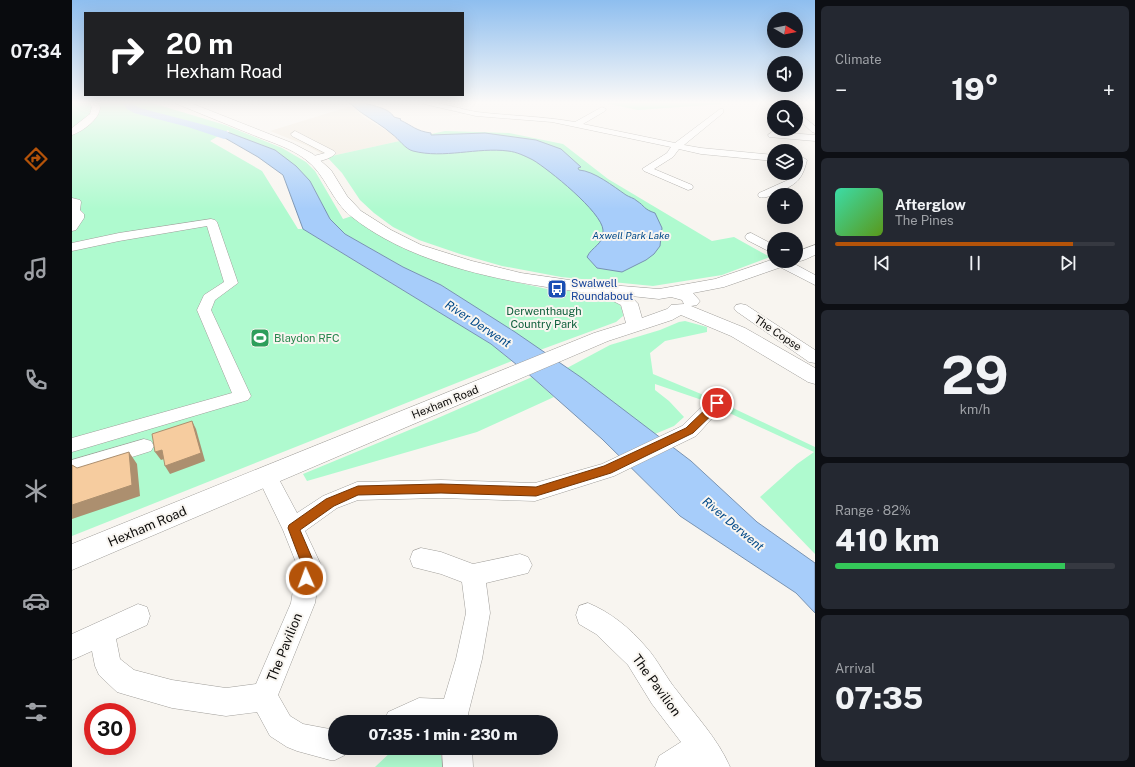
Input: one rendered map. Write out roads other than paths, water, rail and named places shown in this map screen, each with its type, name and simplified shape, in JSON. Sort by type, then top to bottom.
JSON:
[{"type":"main road","points":[[270,138],[288,145],[313,159],[327,173],[341,198],[352,211],[386,233],[416,248],[445,259],[493,272],[552,284],[605,291],[643,301],[679,303],[736,328],[738,332]]},
{"type":"main road","points":[[803,254],[815,250]]},
{"type":"main road","points":[[679,303],[714,284],[748,274],[767,264]]},
{"type":"main road","points":[[679,303],[744,279],[748,274]]},
{"type":"main road","points":[[605,291],[630,304],[632,307],[628,325]]},
{"type":"main road","points":[[679,303],[738,332],[815,377]]},
{"type":"main road","points":[[679,303],[682,317],[700,321],[750,344],[765,347]]},
{"type":"main road","name":"Hexham Road","points":[[72,557],[498,381],[601,338],[628,325],[638,327],[679,303]]},
{"type":"street","points":[[302,138],[331,153],[329,155],[313,159]]},
{"type":"street","points":[[638,138],[701,151],[767,157]]},
{"type":"street","points":[[687,138],[677,146],[670,155],[647,169],[688,187]]},
{"type":"street","points":[[803,160],[815,161]]},
{"type":"street","points":[[763,195],[794,180]]},
{"type":"street","points":[[72,227],[78,218],[78,214],[73,207]]},
{"type":"street","points":[[72,247],[119,237],[212,222],[231,283],[209,298],[204,310],[242,396],[72,445]]},
{"type":"street","points":[[751,237],[767,249]]},
{"type":"street","points":[[795,268],[815,281]]},
{"type":"street","name":"The Copse","points":[[741,308],[815,358]]},
{"type":"street","points":[[267,476],[293,528],[330,502],[358,491],[441,489],[536,492],[607,470],[689,431],[717,403]]},
{"type":"street","points":[[72,468],[144,446]]},
{"type":"street","name":"The Pavilion","points":[[264,697],[303,603],[308,565],[293,528]]},
{"type":"street","points":[[421,559],[441,563],[473,575],[520,565]]},
{"type":"street","points":[[456,715],[478,613],[473,575]]},
{"type":"street","name":"The Pavilion","points":[[588,614],[604,625],[637,656],[662,694],[708,756],[670,767]]},
{"type":"street","points":[[72,647],[138,616]]},
{"type":"street","points":[[102,633],[108,666],[127,682],[172,694],[226,702],[264,697],[280,726],[297,737],[328,745]]},
{"type":"street","points":[[413,715],[419,712],[437,715]]},
{"type":"street","points":[[457,755],[458,767]]},
{"type":"water","name":"River Derwent","points":[[225,138],[243,138],[275,150],[296,166],[310,181],[330,219],[345,234],[403,267],[441,285],[515,332],[582,378],[691,461],[757,522],[815,563],[815,613],[796,593],[680,516],[602,439],[532,377],[491,344],[303,229],[283,175],[258,157]]},
{"type":"water","name":"Axwell Park Lake","points":[[397,138],[520,138],[536,140],[561,149],[581,167],[578,168],[579,170],[597,176],[636,200],[648,210],[655,213],[662,228],[660,246],[654,254],[646,260],[622,272],[597,268],[587,257],[602,239],[603,230],[600,222],[584,202],[550,172],[533,160],[518,153],[508,151],[484,150],[437,154],[413,151],[407,148]]},
{"type":"place","name":"Swalwell Roundabout","points":[[557,289]]},
{"type":"place","name":"Blaydon RFC","points":[[260,338]]},
{"type":"park label","name":"Derwenthaugh Country Park","points":[[544,317]]}]
